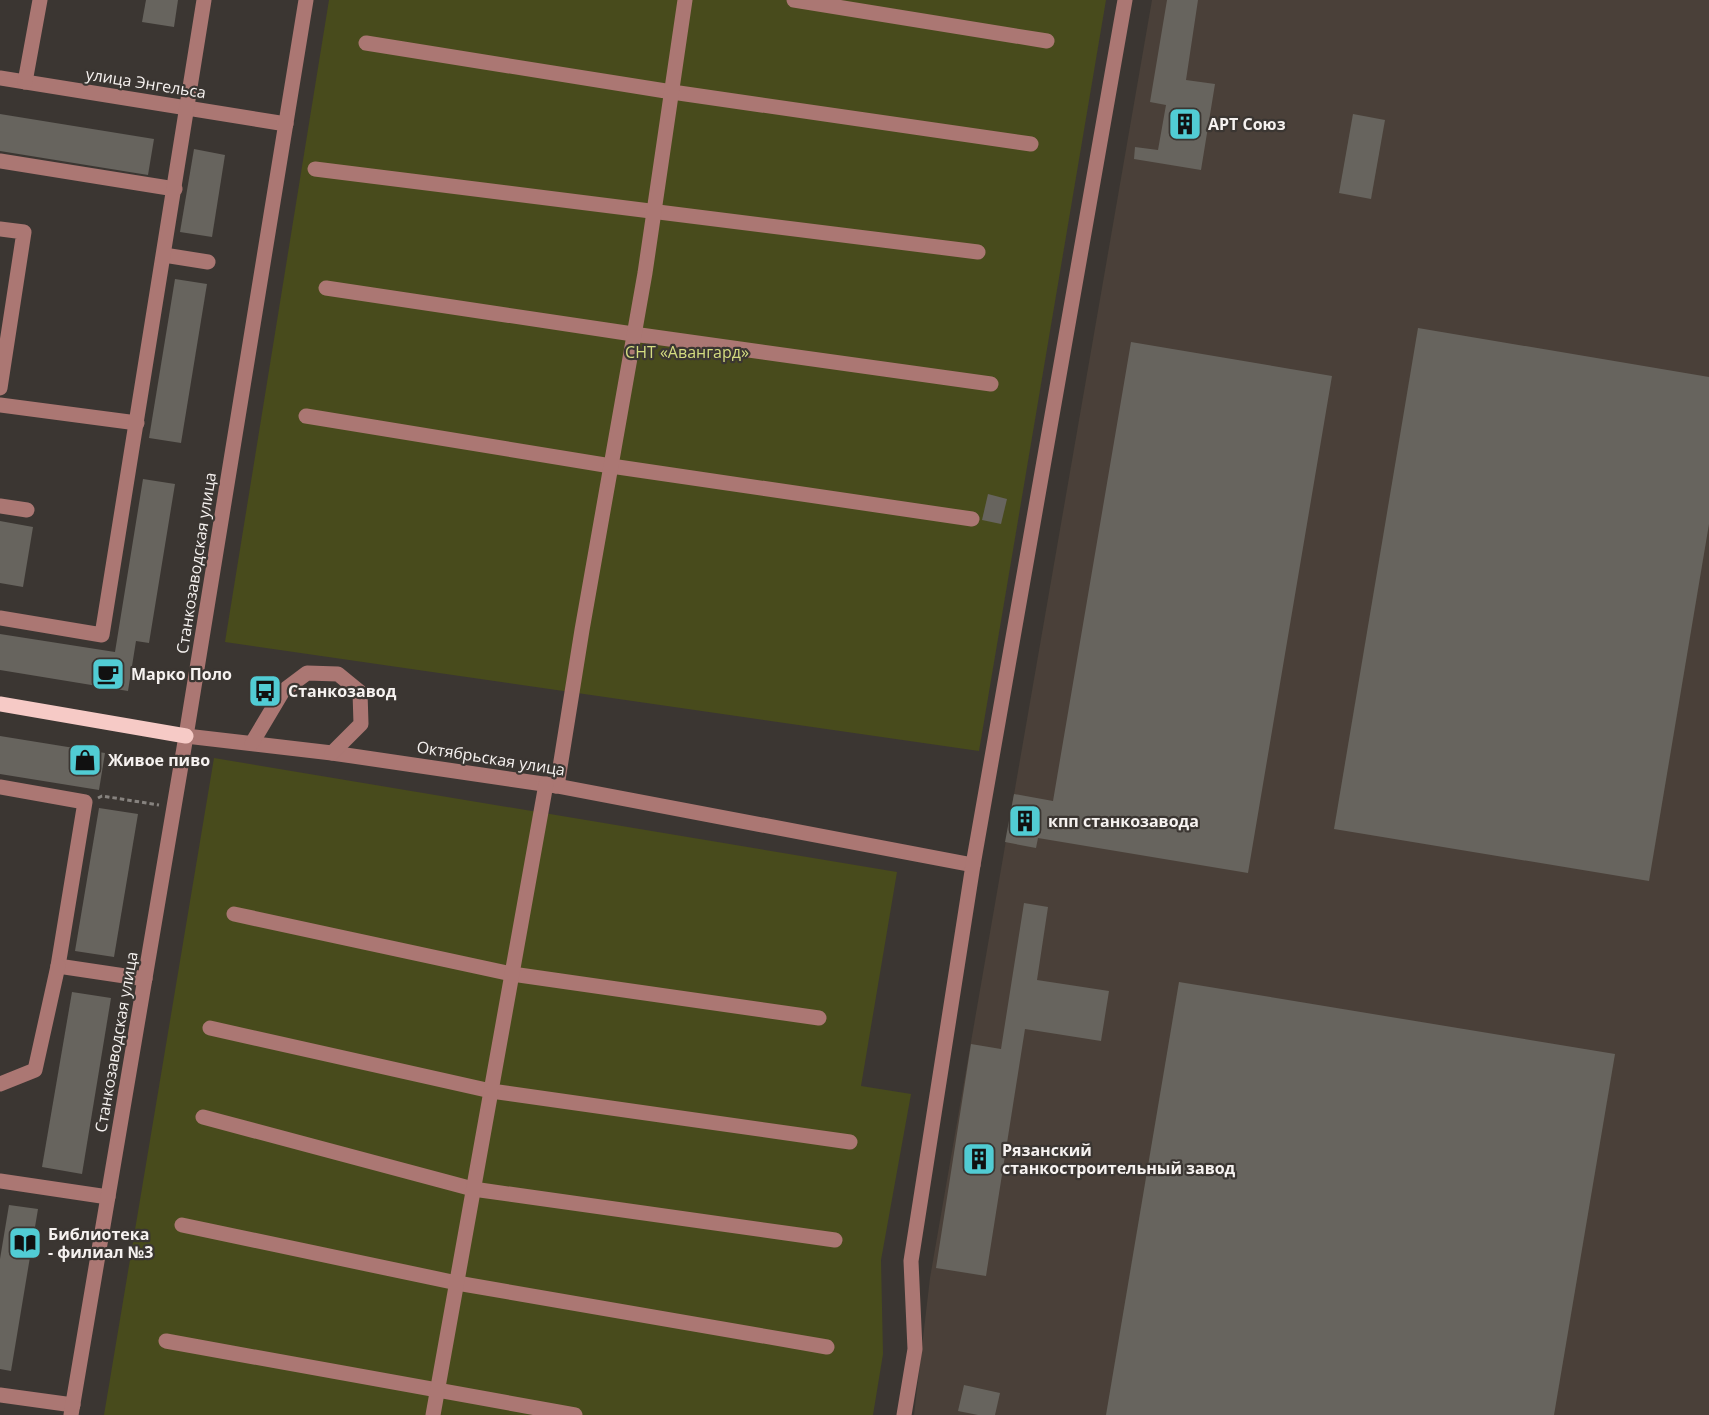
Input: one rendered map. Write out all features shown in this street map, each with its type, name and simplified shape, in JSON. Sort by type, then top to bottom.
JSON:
[{"type":"main road","name":"Октябрьская улица","points":[[0,705],[186,736]]},
{"type":"street","points":[[26,82],[40,0]]},
{"type":"street","points":[[0,618],[102,635],[204,0]]},
{"type":"street","name":"Станкозаводская улица","points":[[72,1410],[186,736],[306,0]]},
{"type":"street","points":[[433,1415],[512,974],[551,785],[611,466],[654,213],[685,0]]},
{"type":"street","points":[[794,0],[1047,41]]},
{"type":"street","points":[[904,1415],[915,1349],[911,1261],[973,865],[1125,0]]},
{"type":"street","points":[[366,44],[672,92],[1031,144]]},
{"type":"street","name":"улица Энгельса","points":[[0,78],[286,124]]},
{"type":"street","points":[[0,161],[175,189]]},
{"type":"street","points":[[315,170],[978,252]]},
{"type":"street","points":[[0,229],[24,232],[0,388]]},
{"type":"street","points":[[164,255],[208,262]]},
{"type":"street","points":[[326,288],[991,384]]},
{"type":"street","points":[[0,405],[137,423]]},
{"type":"street","points":[[306,416],[611,466],[972,519]]},
{"type":"street","points":[[0,506],[27,510]]},
{"type":"street","points":[[252,743],[283,691],[307,674],[338,674],[360,692],[361,724],[332,753]]},
{"type":"street","name":"Октябрьская улица","points":[[186,736],[332,753],[551,785],[973,865]]},
{"type":"street","points":[[0,787],[85,802],[58,966],[34,1070],[0,1084]]},
{"type":"street","points":[[234,914],[512,974],[819,1018]]},
{"type":"street","points":[[58,966],[145,979]]},
{"type":"street","points":[[210,1028],[491,1091],[850,1142]]},
{"type":"street","points":[[203,1117],[473,1189],[835,1240]]},
{"type":"street","points":[[0,1181],[108,1197]]},
{"type":"street","points":[[182,1225],[457,1283],[827,1347]]},
{"type":"street","points":[[166,1341],[437,1392],[574,1415]]},
{"type":"street","points":[[0,1395],[72,1410]]},
{"type":"path","points":[[85,802],[102,796],[174,807]]},
{"type":"shaded area","points":[[1152,0],[1709,0],[1709,1415],[914,1415],[930,1278]]},
{"type":"green space","name":"СНТ «Авангард»","points":[[329,0],[1106,0],[979,751],[225,642]]},
{"type":"green space","points":[[214,758],[897,872],[861,1086],[911,1094],[881,1260],[883,1354],[873,1415],[104,1415]]},
{"type":"building","points":[[146,0],[178,0],[174,27],[142,22]]},
{"type":"building","points":[[1167,0],[1198,0],[1186,80],[1215,84],[1201,170],[1134,159],[1135,147],[1158,150],[1166,105],[1150,102]]},
{"type":"building","points":[[0,114],[154,139],[148,175],[0,151]]},
{"type":"building","points":[[1353,114],[1385,120],[1371,199],[1339,193]]},
{"type":"building","points":[[194,149],[225,155],[212,237],[180,232]]},
{"type":"building","points":[[175,279],[207,284],[181,443],[149,438]]},
{"type":"building","points":[[1418,328],[1709,377],[1709,524],[1649,881],[1334,829]]},
{"type":"building","points":[[1131,342],[1332,376],[1248,873],[1038,838],[1036,848],[1005,842],[1014,794],[1053,801]]},
{"type":"building","points":[[143,479],[175,484],[149,643],[136,641],[128,691],[0,670],[0,634],[115,652]]},
{"type":"building","points":[[988,494],[1007,499],[1001,524],[982,520]]},
{"type":"building","points":[[0,521],[33,527],[23,587],[0,583]]},
{"type":"building","points":[[0,736],[105,753],[99,790],[0,774]]},
{"type":"building","points":[[99,808],[138,814],[114,957],[75,951]]},
{"type":"building","name":"Рязанский станкостроительный завод","points":[[1024,903],[1048,907],[1037,980],[1109,991],[1101,1041],[1025,1029],[986,1276],[936,1268],[971,1044],[1001,1049]]},
{"type":"building","points":[[1179,982],[1615,1054],[1554,1415],[1106,1415]]},
{"type":"building","points":[[72,992],[111,998],[82,1174],[42,1167]]},
{"type":"building","points":[[9,1205],[38,1209],[11,1371],[0,1369],[0,1259]]},
{"type":"building","points":[[964,1385],[1000,1393],[995,1415],[978,1415],[958,1411]]},
{"type":"place","name":"АРТ Союз","points":[[1185,124]]},
{"type":"place","name":"Марко Поло","points":[[108,674]]},
{"type":"place","name":"Станкозавод","points":[[265,691]]},
{"type":"place","name":"Живое пиво","points":[[85,760]]},
{"type":"place","name":"кпп станкозавода","points":[[1025,821]]},
{"type":"place","name":"Рязанский станкостроительный завод","points":[[979,1159]]},
{"type":"place","name":"Библиотека - филиал №3","points":[[25,1243]]}]
